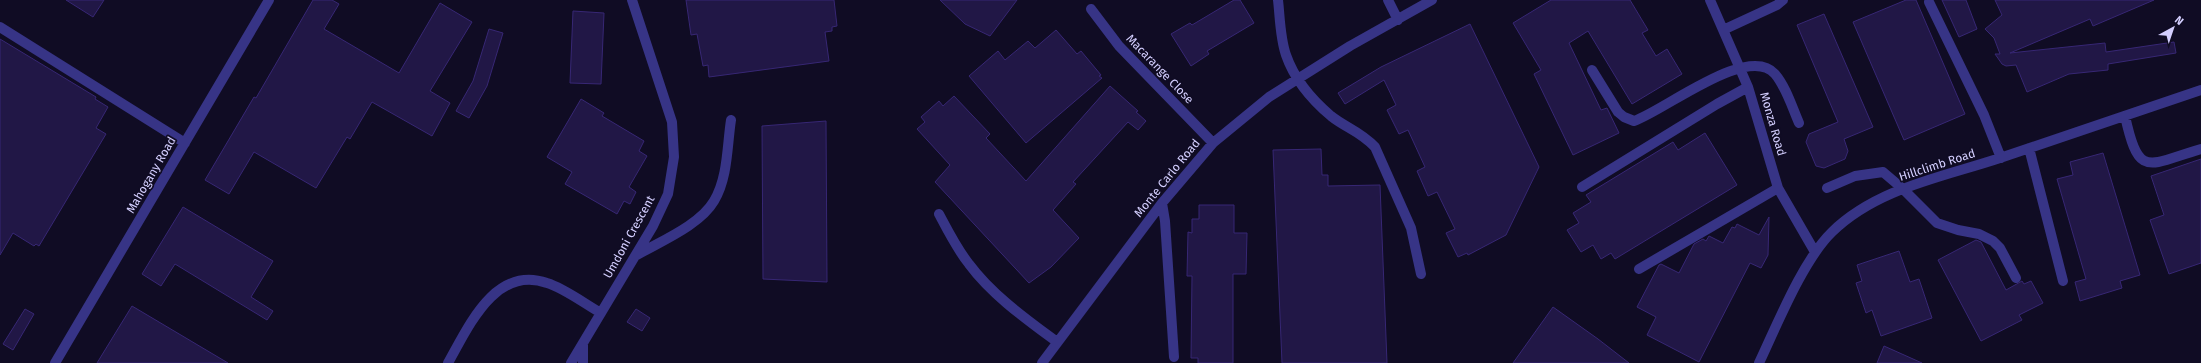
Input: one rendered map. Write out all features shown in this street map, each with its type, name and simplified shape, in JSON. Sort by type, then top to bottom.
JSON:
[{"type":"street","name":"Mahogany Road","points":[[55,363],[269,0]]},
{"type":"street","name":"Umdoni Crescent","points":[[571,363],[653,226],[668,194],[674,157],[672,122],[632,0]]},
{"type":"street","points":[[1278,0],[1285,54],[1298,80],[1309,95],[1332,117],[1366,137],[1375,147],[1411,228],[1421,274]]},
{"type":"street","points":[[1388,0],[1398,20]]},
{"type":"street","name":"Monte Carlo Road","points":[[1042,363],[1162,203],[1213,143],[1269,97],[1350,46],[1432,0]]},
{"type":"street","name":"Monza Road","points":[[1710,0],[1748,87],[1778,188],[1815,252]]},
{"type":"street","points":[[1723,30],[1776,5],[1783,0]]},
{"type":"street","points":[[1929,2],[1984,116],[2001,158]]},
{"type":"street","name":"Macarange Close","points":[[1091,9],[1119,46],[1213,143]]},
{"type":"street","points":[[0,27],[185,143]]},
{"type":"street","points":[[1592,70],[1618,112],[1624,117],[1634,121],[1709,80],[1752,64],[1763,65],[1774,73],[1781,83],[1799,123]]},
{"type":"street","points":[[1582,187],[1717,104],[1748,87]]},
{"type":"street","name":"Hillclimb Road","points":[[1758,363],[1815,252],[1833,231],[1866,206],[1903,189],[2001,158],[2201,90]]},
{"type":"street","points":[[2125,116],[2131,143],[2136,155],[2143,162],[2154,163],[2201,149]]},
{"type":"street","points":[[635,256],[695,222],[707,211],[715,200],[724,170],[731,120]]},
{"type":"street","points":[[2029,148],[2063,281]]},
{"type":"street","points":[[1827,188],[1855,176],[1883,172],[1903,189],[1937,223],[1958,230],[1979,234],[1993,241],[2000,248],[2016,278]]},
{"type":"street","points":[[1639,269],[1778,188]]},
{"type":"street","points":[[1162,203],[1165,221],[1174,357]]},
{"type":"street","points":[[939,214],[965,259],[984,282],[1003,300],[1057,342]]},
{"type":"street","points":[[448,363],[486,300],[508,283],[528,278],[548,283],[601,313]]},
{"type":"street","points":[[583,343],[583,363]]},
{"type":"building","points":[[66,0],[104,0],[93,17]]},
{"type":"building","points":[[313,0],[332,0],[339,4],[324,29],[399,73],[440,3],[472,22],[430,91],[450,103],[432,136],[372,102],[350,139],[347,137],[316,188],[254,152],[229,194],[205,180],[254,97],[256,98]]},
{"type":"building","points":[[686,0],[834,0],[837,26],[832,27],[832,31],[825,32],[829,61],[709,77],[708,65],[703,66],[697,34],[691,35]]},
{"type":"building","points":[[940,0],[1017,0],[990,36],[965,24]]},
{"type":"building","points":[[1234,0],[1240,0],[1254,23],[1207,51],[1209,54],[1191,66],[1171,34],[1190,23],[1192,25]]},
{"type":"building","points":[[1551,0],[1630,0],[1648,30],[1642,33],[1656,56],[1667,49],[1682,74],[1632,104],[1588,31],[1569,43],[1601,110],[1607,108],[1619,133],[1573,155],[1534,74],[1541,70],[1513,23]]},
{"type":"building","points":[[1906,0],[1916,0],[1965,114],[1904,140],[1853,22]]},
{"type":"building","points":[[1942,0],[1966,0],[1977,29],[1959,37]]},
{"type":"building","points":[[1995,0],[2154,0],[2093,26],[2090,19],[2010,53],[2105,43],[2106,52],[2174,42],[2176,53],[2108,64],[2108,70],[2069,74],[2027,92],[2016,65],[2006,66],[2002,64],[1995,54],[2000,54],[1994,38],[1985,29],[2002,15]]},
{"type":"building","points":[[573,11],[604,13],[601,84],[570,83]]},
{"type":"building","points":[[1824,14],[1873,127],[1844,139],[1848,151],[1845,159],[1824,168],[1816,166],[1806,142],[1809,134],[1838,122],[1797,25]]},
{"type":"building","points":[[1470,24],[1539,167],[1506,235],[1468,255],[1467,253],[1458,257],[1446,233],[1455,229],[1437,192],[1428,196],[1417,171],[1425,167],[1408,130],[1399,134],[1387,110],[1396,105],[1384,80],[1345,104],[1338,93],[1381,67]]},
{"type":"building","points":[[489,29],[503,33],[487,86],[469,118],[456,111],[473,81]]},
{"type":"building","points":[[1056,30],[1077,54],[1081,51],[1102,78],[1026,143],[969,76],[998,51],[1005,60],[1028,41],[1035,48]]},
{"type":"building","points":[[0,39],[96,97],[95,99],[108,107],[96,128],[106,134],[39,246],[36,244],[34,246],[13,233],[0,255]]},
{"type":"building","points":[[1110,86],[1138,111],[1136,112],[1146,121],[1138,130],[1128,122],[1073,182],[1076,184],[1053,210],[1079,238],[1051,267],[1029,283],[935,182],[950,165],[917,129],[925,122],[921,117],[939,101],[943,106],[954,96],[990,134],[986,138],[1026,181]]},
{"type":"building","points":[[581,99],[604,113],[602,116],[644,141],[639,151],[647,156],[629,187],[636,192],[630,204],[624,201],[617,214],[565,184],[572,172],[547,157]]},
{"type":"building","points":[[826,121],[827,282],[763,279],[762,126]]},
{"type":"building","points":[[1705,133],[1737,185],[1615,259],[1611,253],[1601,259],[1593,245],[1581,252],[1567,230],[1579,223],[1573,213],[1591,202],[1586,195],[1673,142],[1678,150]]},
{"type":"building","points":[[1321,149],[1322,175],[1328,175],[1328,186],[1380,185],[1387,363],[1282,363],[1273,150]]},
{"type":"building","points":[[2103,153],[2140,275],[2120,281],[2122,288],[2080,301],[2075,282],[2086,279],[2057,179],[2073,175],[2070,162]]},
{"type":"building","points":[[2201,159],[2201,263],[2169,274],[2150,220],[2164,215],[2151,176]]},
{"type":"building","points":[[1199,205],[1234,205],[1234,233],[1247,233],[1246,274],[1233,274],[1233,363],[1198,363],[1198,358],[1191,358],[1192,276],[1187,276],[1188,232],[1192,233],[1192,219],[1199,219]]},
{"type":"building","points":[[183,207],[273,261],[251,297],[273,311],[267,320],[175,264],[161,286],[142,274]]},
{"type":"building","points":[[1769,217],[1768,255],[1761,268],[1750,263],[1699,362],[1647,335],[1656,317],[1637,307],[1659,265],[1661,264],[1679,273],[1694,244],[1703,239],[1706,241],[1709,236],[1723,243],[1732,227],[1735,228],[1737,224],[1759,235]]},
{"type":"building","points":[[1976,240],[1981,242],[2006,290],[2022,281],[2024,284],[2031,281],[2043,303],[2019,315],[2022,320],[1981,341],[1938,260]]},
{"type":"building","points":[[1899,251],[1910,282],[1919,279],[1932,318],[1881,336],[1872,310],[1866,313],[1856,283],[1862,281],[1857,265]]},
{"type":"building","points":[[132,306],[228,363],[97,363]]},
{"type":"building","points":[[1553,307],[1598,339],[1629,363],[1513,363]]},
{"type":"building","points":[[25,309],[34,314],[13,350],[3,344]]},
{"type":"building","points":[[636,309],[650,318],[642,331],[627,322]]},
{"type":"building","points":[[1884,346],[1922,363],[1877,363]]}]
